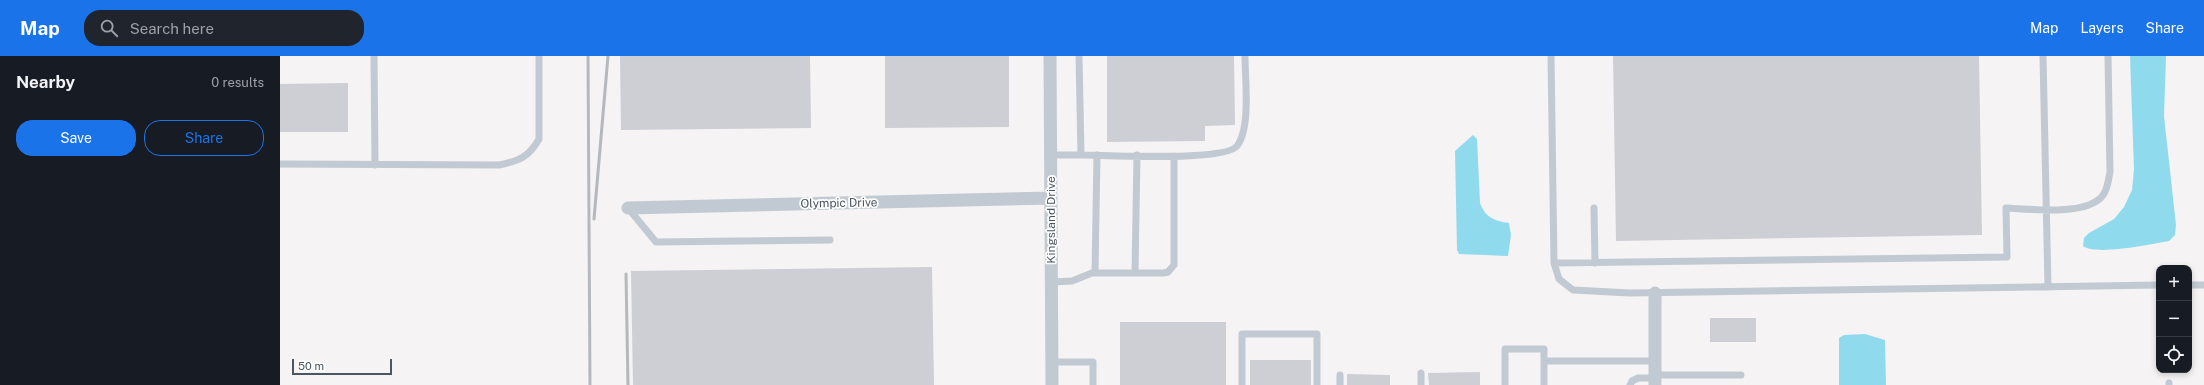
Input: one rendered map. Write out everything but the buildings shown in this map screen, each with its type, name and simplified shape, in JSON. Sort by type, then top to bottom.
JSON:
[{"type":"street","name":"Kingsland Drive","points":[[1050,56],[1052,385]]},
{"type":"street","name":"Olympic Drive","points":[[628,208],[1051,198]]},
{"type":"street","points":[[1655,293],[1655,379]]},
{"type":"lane","points":[[374,56],[375,165]]},
{"type":"lane","points":[[280,164],[499,165],[517,161],[533,151],[539,139],[540,56]]},
{"type":"lane","points":[[1079,56],[1081,155]]},
{"type":"lane","points":[[1051,155],[1174,156],[1225,153],[1237,147],[1245,129],[1245,56]]},
{"type":"lane","points":[[1551,56],[1554,263],[1559,279],[1573,290],[1655,293],[2156,286]]},
{"type":"lane","points":[[2043,56],[2048,287]]},
{"type":"lane","points":[[1554,263],[2007,257],[2006,208],[2046,209],[2087,206],[2099,200],[2106,189],[2110,172],[2108,56]]},
{"type":"lane","points":[[1095,273],[1097,155]]},
{"type":"lane","points":[[1135,273],[1137,155]]},
{"type":"lane","points":[[1052,282],[1072,281],[1095,273],[1168,272],[1174,265],[1174,156]]},
{"type":"lane","points":[[628,208],[656,242],[830,240]]},
{"type":"lane","points":[[1594,208],[1595,263]]},
{"type":"lane","points":[[2192,285],[2204,285]]},
{"type":"lane","points":[[1242,385],[1242,334],[1317,334],[1317,385]]},
{"type":"lane","points":[[1505,385],[1505,349],[1544,349],[1544,385]]},
{"type":"lane","points":[[1544,361],[1655,361]]},
{"type":"lane","points":[[1052,362],[1093,362],[1093,385]]},
{"type":"lane","points":[[1421,373],[1421,385]]},
{"type":"lane","points":[[1340,374],[1340,385]]},
{"type":"lane","points":[[1630,385],[1632,381],[1638,378],[1655,379],[1741,375]]},
{"type":"water","points":[[2130,56],[2166,56],[2164,116],[2176,225],[2175,235],[2169,241],[2137,247],[2111,250],[2089,249],[2083,246],[2084,238],[2089,233],[2114,219],[2124,207],[2132,190],[2134,170]]},
{"type":"water","points":[[1473,135],[1477,139],[1480,203],[1487,215],[1491,218],[1509,223],[1511,235],[1508,256],[1459,254],[1457,250],[1455,151]]},
{"type":"water","points":[[1865,334],[1885,340],[1886,385],[1839,385],[1839,338],[1844,335]]},
{"type":"railway","points":[[588,56],[590,385]]},
{"type":"railway","points":[[594,219],[608,56]]},
{"type":"railway","points":[[626,274],[628,385]]}]
